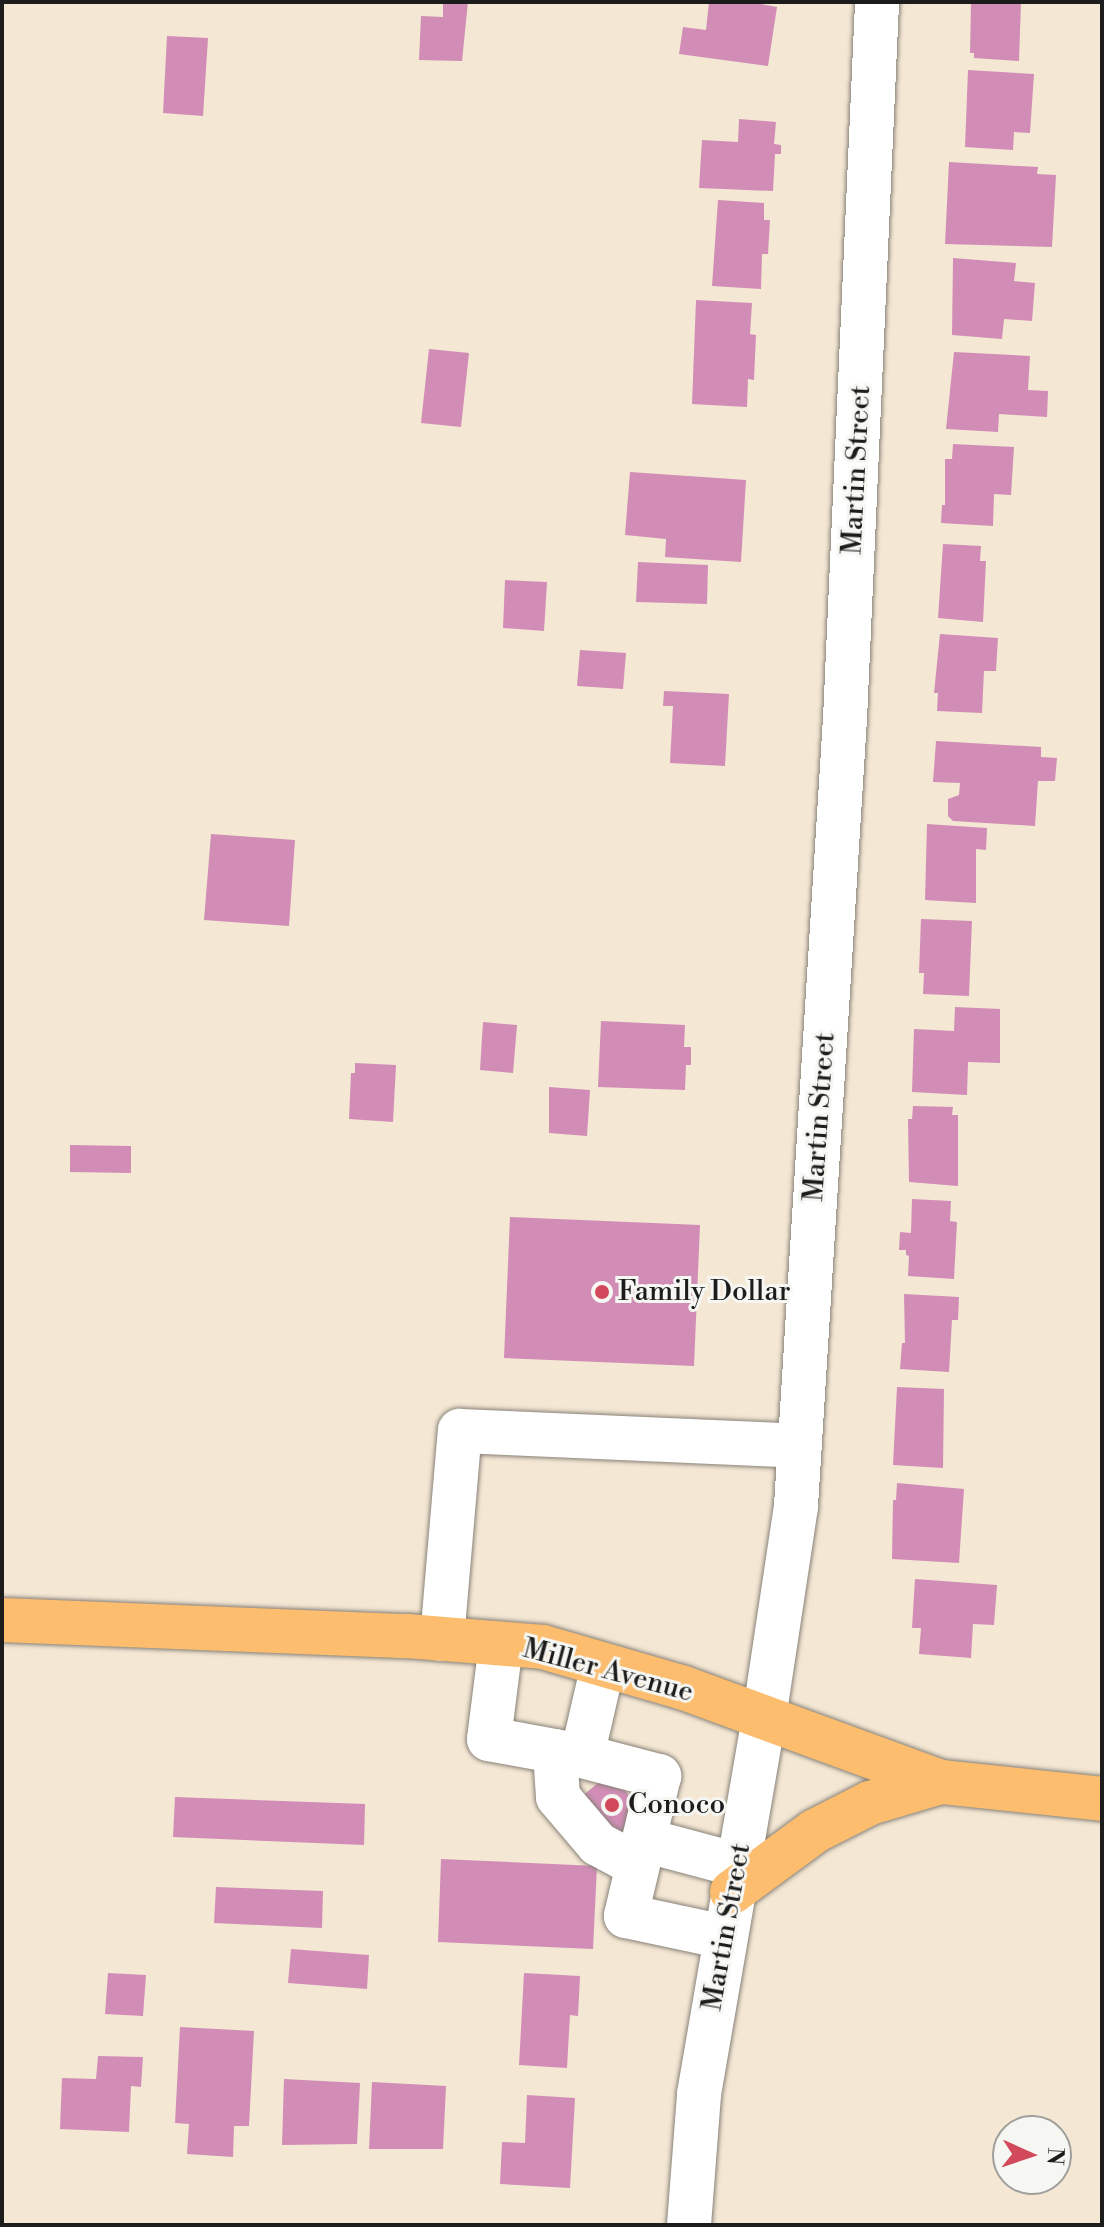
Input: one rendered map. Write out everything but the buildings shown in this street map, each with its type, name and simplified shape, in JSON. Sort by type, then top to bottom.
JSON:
[{"type":"main road","name":"Miller Avenue","points":[[2,1620],[442,1639],[543,1647],[681,1687],[941,1782],[1102,1799]]},
{"type":"main road","points":[[735,1878],[870,1803],[941,1782]]},
{"type":"street","name":"Martin Street","points":[[689,2225],[699,2094],[764,1718],[796,1506],[845,719],[877,2]]},
{"type":"street","points":[[442,1639],[460,1431],[800,1446]]},
{"type":"street","points":[[501,1644],[489,1739],[659,1776],[626,1916],[725,1937]]},
{"type":"street","points":[[603,1665],[568,1754],[558,1797],[598,1844],[735,1878]]},
{"type":"place","name":"Family Dollar","points":[[602,1292]]},
{"type":"place","name":"Conoco","points":[[612,1805]]}]
